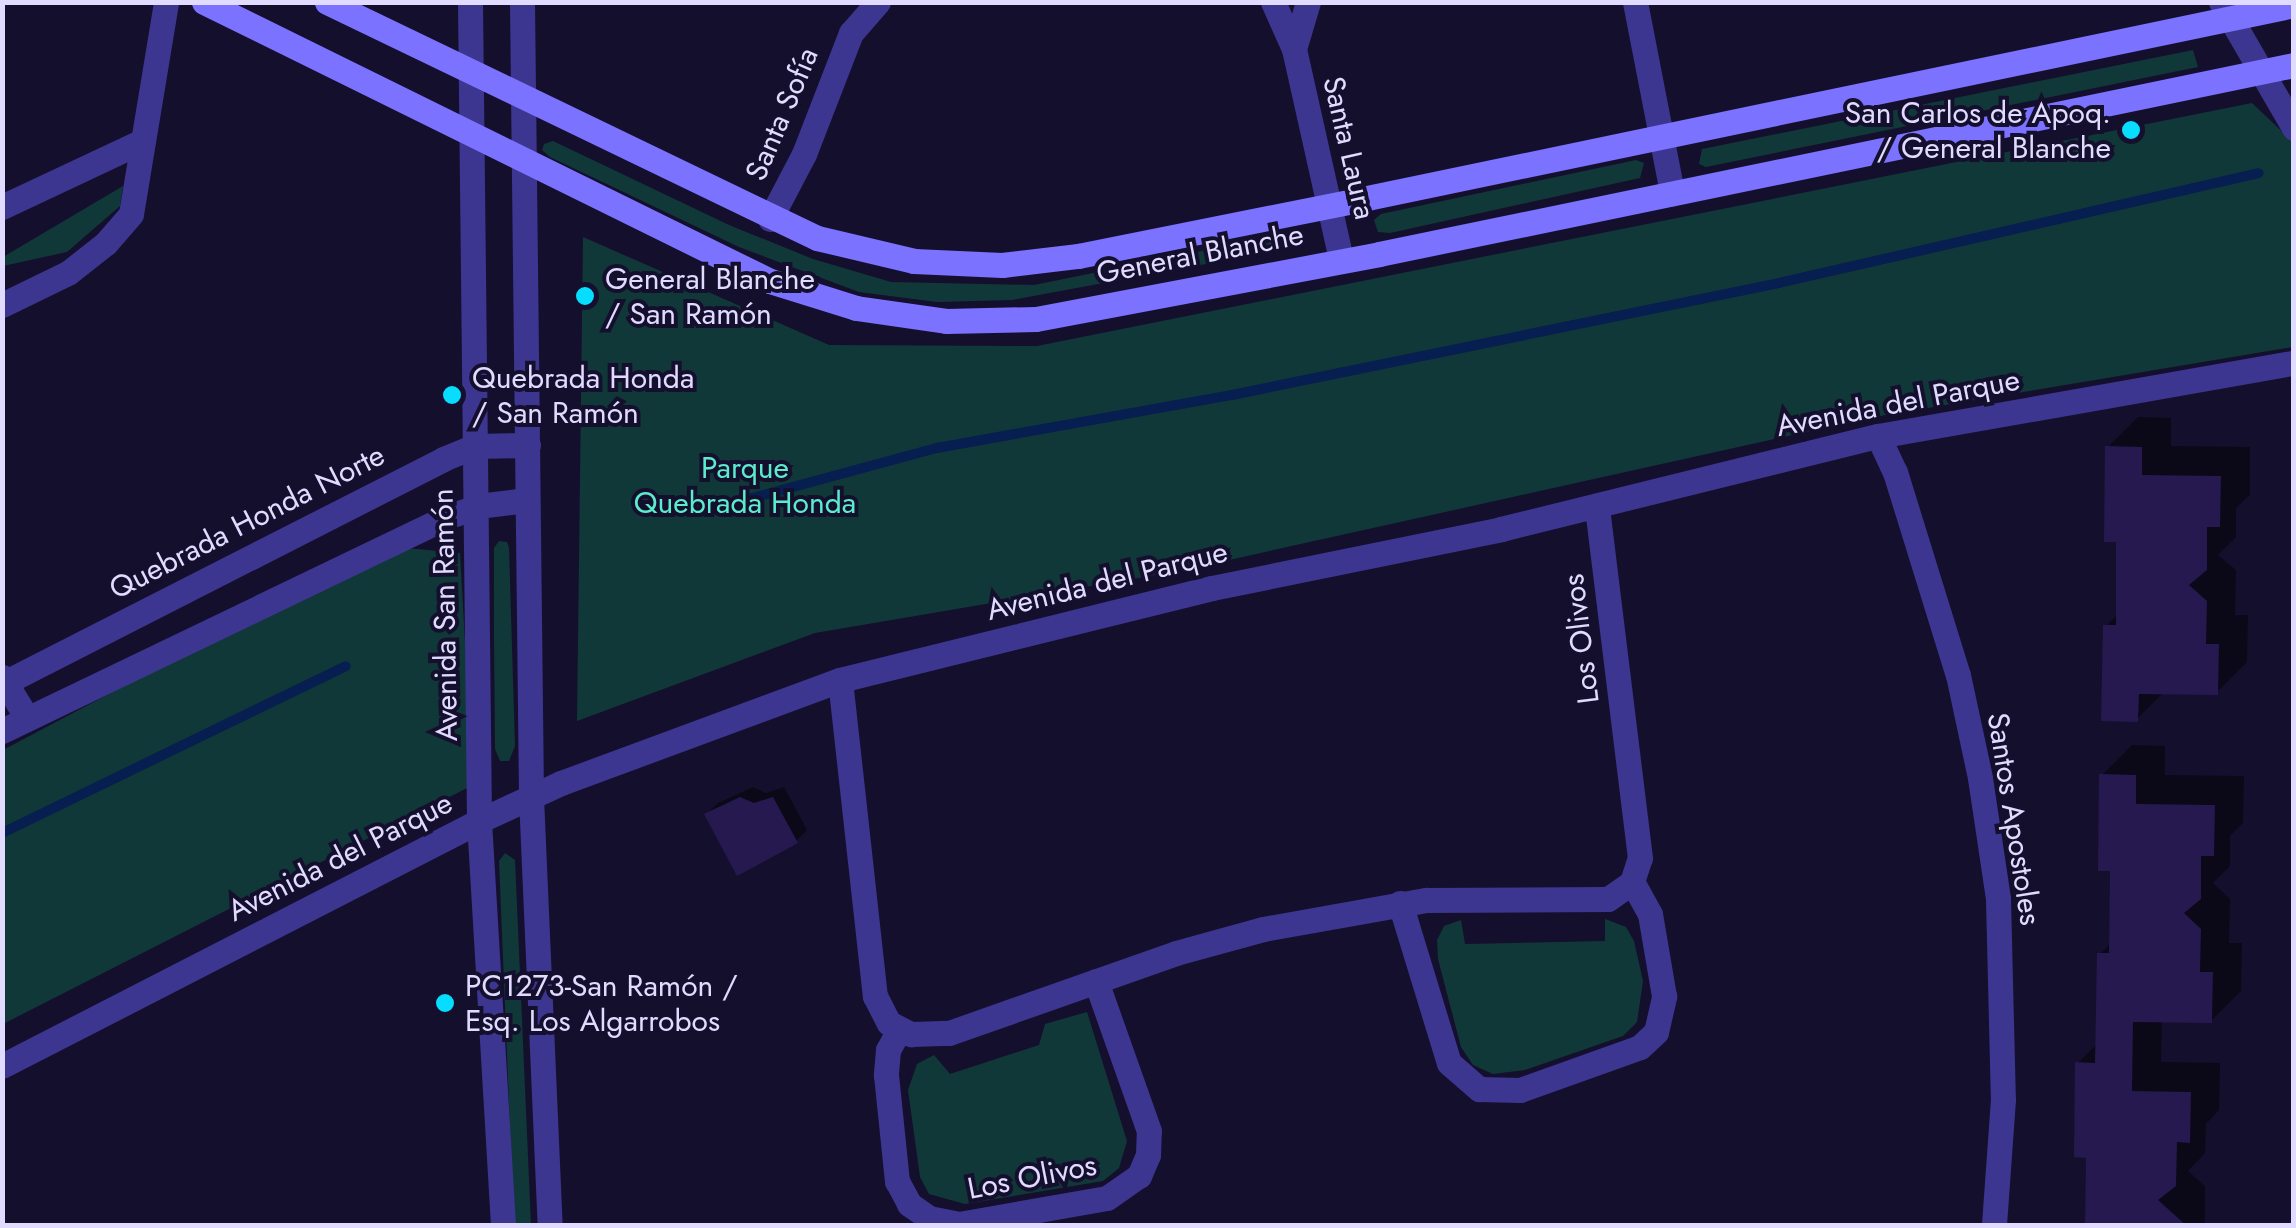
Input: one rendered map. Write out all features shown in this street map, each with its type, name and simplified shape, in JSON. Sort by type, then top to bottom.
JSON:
[{"type":"main road","name":"General Blanche","points":[[204,2],[770,281],[842,304],[946,321],[1036,319],[2294,65]]},
{"type":"main road","name":"General Blanche","points":[[327,2],[770,219],[865,252],[914,261],[1002,265],[1078,256],[1661,138],[2225,11],[2290,7]]},
{"type":"street","points":[[2,305],[68,273],[106,243],[131,214],[166,2]]},
{"type":"street","name":"Avenida San Ramón","points":[[470,2],[480,821],[503,1226]]},
{"type":"street","points":[[522,2],[530,798],[550,1226]]},
{"type":"street","name":"Santa Sofía","points":[[770,219],[804,154],[851,33],[852,2]]},
{"type":"street","name":"Santa Sofía","points":[[851,33],[878,2]]},
{"type":"street","name":"Santa Laura","points":[[1272,2],[1294,50],[1341,260]]},
{"type":"street","name":"Santa Laura","points":[[1294,50],[1308,2]]},
{"type":"street","points":[[1635,2],[1672,193]]},
{"type":"street","points":[[2225,11],[2294,128]]},
{"type":"street","points":[[2,207],[142,141]]},
{"type":"street","name":"Avenida del Parque","points":[[2,1066],[480,821],[530,798],[840,680],[1212,588],[1597,506],[1878,436],[2294,363]]},
{"type":"street","name":"Santos Apostoles","points":[[1878,436],[1895,472],[1958,675],[1996,882],[2003,1098],[1994,1226]]},
{"type":"street","name":"Quebrada Honda Norte","points":[[3,681],[475,446],[528,445]]},
{"type":"street","points":[[2,731],[274,597],[478,506],[528,500]]},
{"type":"street","name":"Los Olivos","points":[[1597,506],[1639,849],[1632,882]]},
{"type":"street","points":[[840,680],[874,996],[882,1016],[899,1030],[924,1036],[949,1034],[1096,980],[1233,936],[1400,903],[1594,901],[1618,894],[1632,882],[1650,914],[1664,996],[1656,1032],[1640,1047],[1520,1090],[1479,1089],[1449,1064],[1400,903]]},
{"type":"street","points":[[3,681],[27,718]]},
{"type":"street","name":"Los Olivos","points":[[899,1030],[888,1050],[886,1075],[897,1181],[909,1204],[930,1218],[959,1224],[1107,1198],[1139,1176],[1148,1155],[1149,1131],[1096,980]]},
{"type":"green space","points":[[2193,50],[2198,67],[1706,167],[1699,164],[1702,149]]},
{"type":"green space","name":"Parque Quebrada Honda","points":[[2252,103],[2293,142],[2293,347],[1874,417],[1179,571],[815,633],[577,721],[583,237],[829,345],[1037,346]]},
{"type":"green space","points":[[553,141],[729,225],[813,259],[891,282],[1034,285],[1295,232],[1304,235],[1306,241],[1303,246],[1012,300],[937,302],[859,292],[739,247],[550,157],[542,150],[544,144]]},
{"type":"green space","points":[[1636,160],[1644,163],[1640,178],[1390,233],[1378,232],[1374,220],[1381,214]]},
{"type":"green space","points":[[123,186],[120,206],[67,252],[3,266],[3,257]]},
{"type":"green space","points":[[499,541],[507,542],[509,548],[515,746],[509,761],[500,761],[495,749],[494,548]]},
{"type":"green space","points":[[406,548],[460,553],[473,785],[3,1024],[3,750],[279,604]]},
{"type":"green space","points":[[505,853],[515,860],[531,1225],[514,1225],[499,861]]},
{"type":"green space","points":[[1605,919],[1626,927],[1634,941],[1643,981],[1637,1022],[1623,1036],[1525,1070],[1493,1074],[1473,1065],[1461,1047],[1438,959],[1437,940],[1444,926],[1461,920],[1465,944],[1605,941]]},
{"type":"green space","points":[[1087,1012],[1127,1141],[1119,1168],[1103,1181],[965,1204],[929,1194],[920,1177],[908,1090],[917,1064],[934,1055],[950,1074],[1039,1045],[1045,1024]]},
{"type":"building","points":[[2105,446],[2142,447],[2142,475],[2221,476],[2220,527],[2207,527],[2207,570],[2189,585],[2207,601],[2206,644],[2219,644],[2218,695],[2139,694],[2138,722],[2101,721],[2103,625],[2116,625],[2116,542],[2104,542]]},
{"type":"building","points":[[2099,774],[2136,775],[2136,804],[2215,805],[2214,856],[2201,856],[2201,899],[2184,913],[2201,929],[2200,972],[2213,972],[2212,1023],[2133,1022],[2132,1091],[2191,1092],[2190,1143],[2177,1142],[2176,1186],[2158,1200],[2187,1226],[2085,1226],[2086,1158],[2074,1157],[2075,1062],[2095,1063],[2097,953],[2109,953],[2110,871],[2098,871]]},
{"type":"building","points":[[740,797],[754,803],[773,797],[798,843],[737,876],[704,814]]},
{"type":"waterway","points":[[701,512],[937,448],[1232,395],[1779,283],[2259,173]]},
{"type":"waterway","points":[[2,833],[346,666]]},
{"type":"place","name":"San Carlos de Apoq. / General Blanche","points":[[2131,130]]},
{"type":"place","name":"General Blanche / San Ramón","points":[[585,296]]},
{"type":"place","name":"Quebrada Honda / San Ramón","points":[[452,395]]},
{"type":"place","name":"PC1273-San Ramón / Esq. Los Algarrobos","points":[[445,1003]]}]
